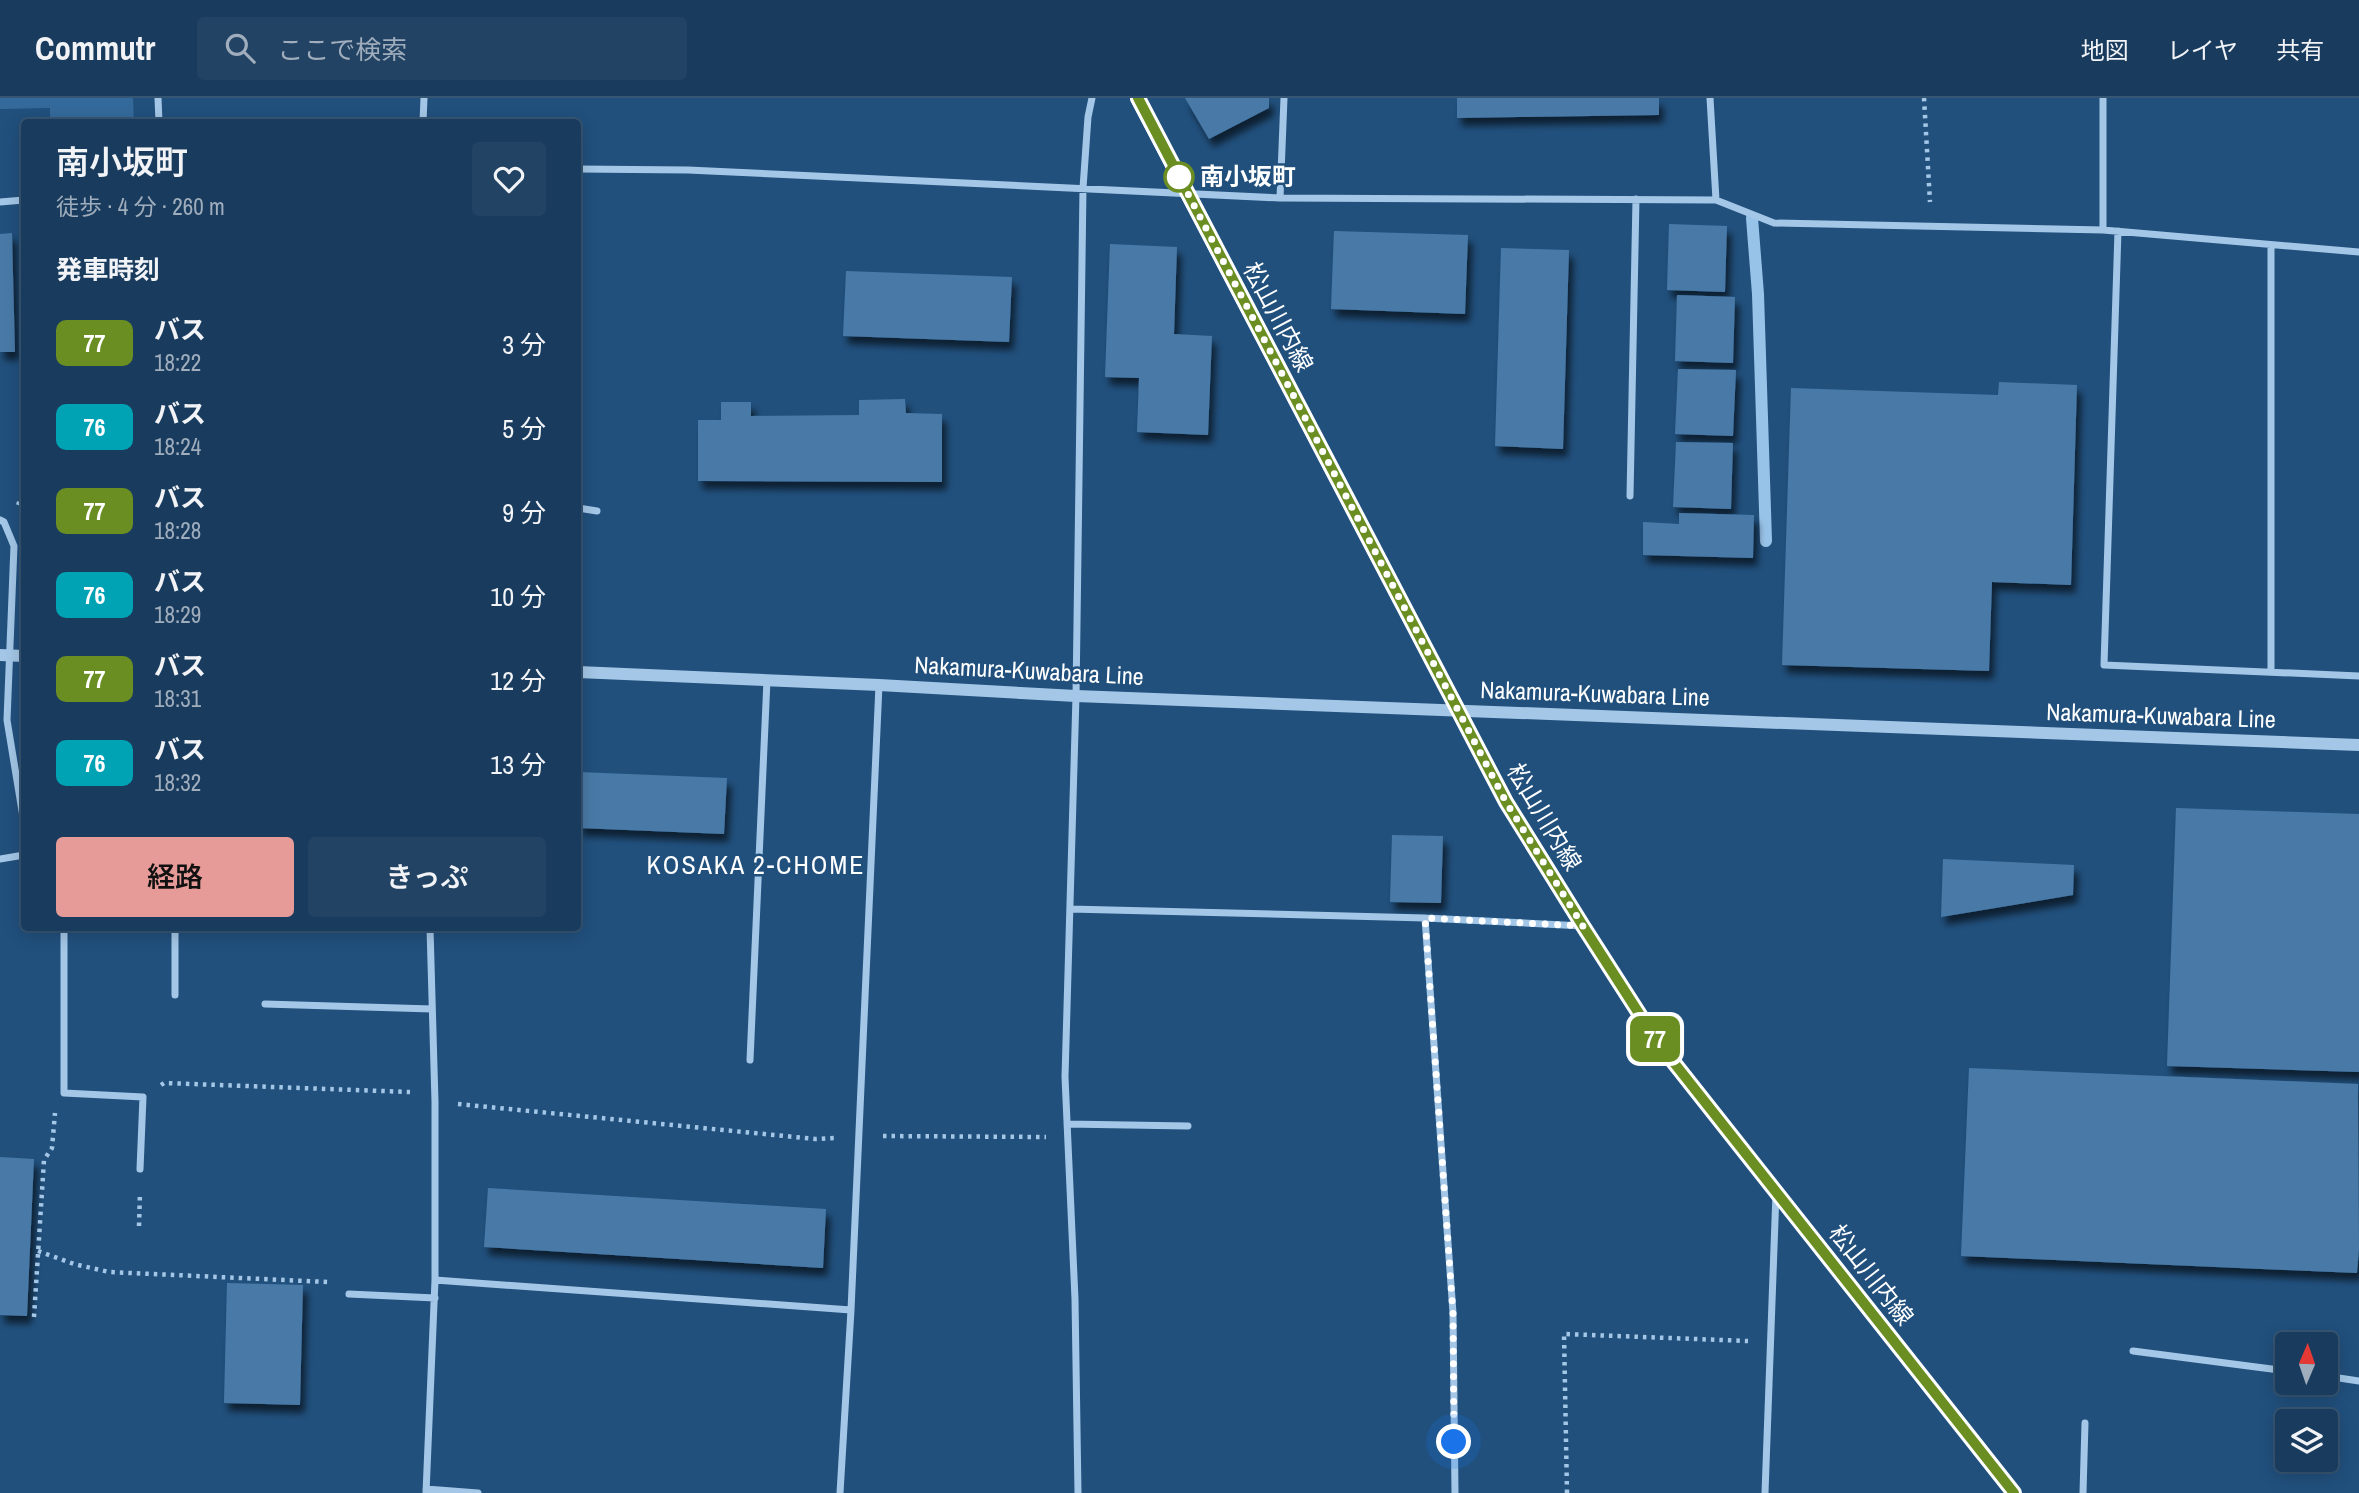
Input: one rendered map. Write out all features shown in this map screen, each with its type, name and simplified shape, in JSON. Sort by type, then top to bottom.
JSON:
[{"type":"main road","name":"松山川内線","points":[[1138,98],[1506,802],[1583,926],[1656,1040],[2014,1493]]},
{"type":"street","points":[[158,98],[159,119]]},
{"type":"street","points":[[423,119],[425,98]]},
{"type":"street","points":[[1078,1493],[1075,1300],[1065,1077],[1076,696],[1083,188],[1092,98]]},
{"type":"street","points":[[1280,198],[1284,98]]},
{"type":"street","points":[[1710,98],[1716,200]]},
{"type":"street","points":[[2103,98],[2103,230]]},
{"type":"street","points":[[581,169],[688,170],[1280,198],[1716,200],[1774,223],[2103,230],[2359,252]]},
{"type":"street","points":[[1630,496],[1636,199]]},
{"type":"street","points":[[0,202],[21,200]]},
{"type":"street","points":[[2118,231],[2104,665],[2359,676]]},
{"type":"street","points":[[2271,244],[2271,672]]},
{"type":"street","points":[[581,508],[597,511]]},
{"type":"street","points":[[0,520],[4,522],[14,546],[4,655],[7,720],[21,805]]},
{"type":"street","name":"Nakamura-Kuwabara Line","points":[[581,672],[1076,696],[2359,745]]},
{"type":"street","points":[[750,1060],[767,680]]},
{"type":"street","points":[[841,1493],[879,685]]},
{"type":"street","points":[[0,859],[21,856]]},
{"type":"street","points":[[1070,909],[1425,918],[1583,926]]},
{"type":"street","points":[[1425,918],[1453,1313],[1455,1493]]},
{"type":"street","points":[[64,931],[64,1093],[143,1097],[140,1169]]},
{"type":"street","points":[[175,995],[176,931]]},
{"type":"street","points":[[430,931],[435,1097],[435,1298],[426,1491],[478,1493]]},
{"type":"street","points":[[265,1004],[432,1009]]},
{"type":"street","points":[[1067,1124],[1188,1126]]},
{"type":"street","points":[[1765,1493],[1776,1192]]},
{"type":"street","points":[[435,1280],[851,1310]]},
{"type":"street","points":[[349,1294],[435,1298]]},
{"type":"street","points":[[2133,1351],[2275,1369]]},
{"type":"street","points":[[2338,1378],[2359,1381]]},
{"type":"street","points":[[2083,1493],[2085,1423]]},
{"type":"path","points":[[1924,98],[1932,228]]},
{"type":"path","points":[[143,1097],[164,1083],[435,1097],[815,1139],[858,1136],[1068,1137]]},
{"type":"path","points":[[34,1317],[44,1160],[52,1148],[55,1110],[64,1093]]},
{"type":"path","points":[[139,1226],[140,1169]]},
{"type":"path","points":[[38,1251],[74,1264],[109,1272],[346,1282],[349,1294]]},
{"type":"path","points":[[1567,1493],[1564,1334],[1770,1342]]},
{"type":"shaded area","points":[[0,98],[133,98],[134,119],[50,119],[50,108],[0,109]]},
{"type":"building","points":[[1185,98],[1269,98],[1269,108],[1209,139]]},
{"type":"building","points":[[1457,98],[1659,98],[1659,115],[1457,118]]},
{"type":"building","points":[[1669,224],[1727,226],[1725,292],[1667,290]]},
{"type":"building","points":[[1334,231],[1468,235],[1465,314],[1331,309]]},
{"type":"building","points":[[12,233],[15,352],[0,352],[0,234]]},
{"type":"building","points":[[1110,244],[1177,247],[1174,334],[1212,336],[1208,435],[1137,432],[1139,378],[1105,377]]},
{"type":"building","points":[[1501,248],[1569,250],[1563,449],[1495,446]]},
{"type":"building","points":[[846,271],[1012,277],[1009,342],[843,336]]},
{"type":"building","points":[[1677,295],[1735,297],[1733,363],[1675,361]]},
{"type":"building","points":[[1678,369],[1736,370],[1733,436],[1675,434]]},
{"type":"building","points":[[1999,382],[2077,385],[2071,585],[1992,582],[1989,671],[1782,665],[1791,388],[1998,395]]},
{"type":"building","points":[[905,399],[906,413],[942,414],[942,482],[698,481],[698,420],[721,420],[721,402],[751,402],[751,416],[859,415],[859,400]]},
{"type":"building","points":[[1676,442],[1733,443],[1731,509],[1673,507]]},
{"type":"building","points":[[1679,513],[1754,515],[1753,558],[1643,555],[1643,522],[1679,524]]},
{"type":"building","points":[[581,772],[727,778],[724,834],[581,828]]},
{"type":"building","points":[[2176,808],[2359,814],[2359,1072],[2167,1066]]},
{"type":"building","points":[[1392,835],[1443,836],[1441,903],[1390,902]]},
{"type":"building","points":[[1943,859],[2074,865],[2073,895],[1941,917]]},
{"type":"building","points":[[1969,1068],[2358,1084],[2357,1273],[1961,1256]]},
{"type":"building","points":[[0,1157],[34,1159],[27,1316],[0,1315]]},
{"type":"building","points":[[488,1188],[826,1209],[823,1268],[484,1247]]},
{"type":"building","points":[[227,1283],[303,1285],[300,1405],[224,1403]]},
{"type":"waterway","points":[[1752,218],[1758,294],[1766,541]]},
{"type":"bus line","name":"77","points":[[1138,98],[1506,802],[1583,926],[1656,1040],[2014,1493]]},
{"type":"place","name":"南小坂町","points":[[1179,177]]},
{"type":"district","name":"KOSAKA 2-CHOME","points":[[756,865]]},
{"type":"route","points":[[1179,177],[1175,169],[1506,802],[1583,926],[1425,918],[1453,1313],[1454,1442]]}]
